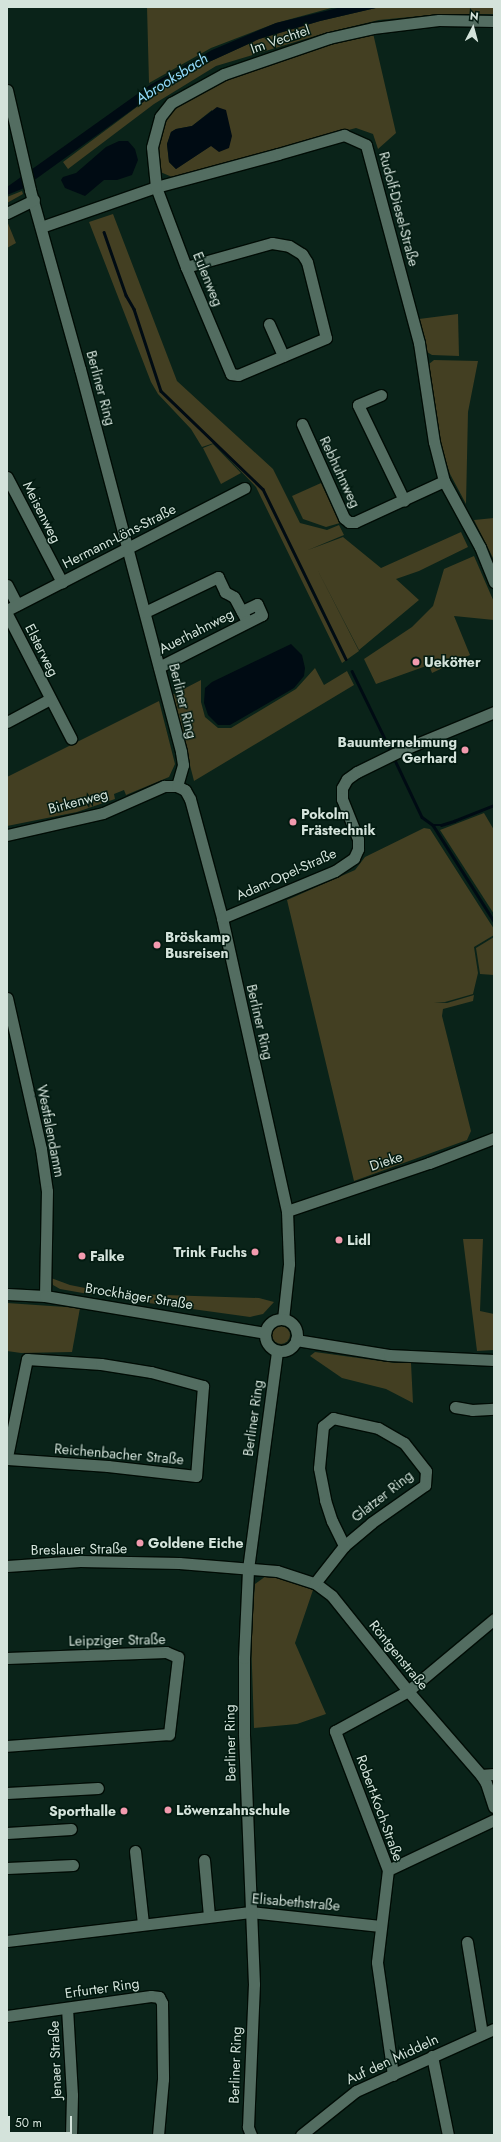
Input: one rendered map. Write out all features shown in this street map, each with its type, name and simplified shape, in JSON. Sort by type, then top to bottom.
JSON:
[{"type":"street","name":"Im Vechtel","points":[[156,187],[152,147],[160,117],[171,103],[224,74],[329,38],[373,28],[439,20],[494,20]]},
{"type":"street","name":"Berliner Ring","points":[[7,90],[32,195],[145,612],[184,765],[177,786],[185,790],[190,799],[222,918],[287,1211],[289,1264],[283,1319]]},
{"type":"street","name":"Rudolf-Diesel-Straße","points":[[41,227],[156,187],[344,135],[366,145],[419,343],[434,442],[444,481],[480,547],[494,582]]},
{"type":"street","name":"Eulenweg","points":[[156,187],[186,267],[232,374],[238,375],[283,356]]},
{"type":"street","points":[[7,213],[32,195]]},
{"type":"street","points":[[186,267],[272,243],[289,246],[302,254],[307,262],[312,277],[326,338],[283,356],[269,324]]},
{"type":"street","points":[[381,395],[358,405],[404,500]]},
{"type":"street","name":"Rebhuhnweg","points":[[302,424],[344,518],[349,522],[355,522],[444,481]]},
{"type":"street","name":"Meisenweg","points":[[7,477],[62,582]]},
{"type":"street","name":"Hermann-Löns-Straße","points":[[12,607],[244,488]]},
{"type":"street","name":"Auerhahnweg","points":[[145,612],[218,577],[225,592],[234,597],[247,622]]},
{"type":"street","points":[[7,585],[12,607]]},
{"type":"street","name":"Auerhahnweg","points":[[159,667],[262,615],[257,604],[242,611]]},
{"type":"street","name":"Elsterweg","points":[[7,614],[71,738]]},
{"type":"street","name":"Elsterweg","points":[[7,722],[50,699]]},
{"type":"street","name":"Adam-Opel-Straße","points":[[222,918],[335,871],[354,858],[358,849],[358,839],[342,799],[342,788],[347,779],[402,750],[494,712]]},
{"type":"street","name":"Birkenweg","points":[[7,835],[103,813],[164,786],[177,786]]},
{"type":"street","name":"Westfalendamm","points":[[7,998],[41,1149],[47,1191],[44,1296]]},
{"type":"street","name":"Dieke","points":[[287,1211],[380,1178],[429,1163],[494,1138]]},
{"type":"street","name":"Brockhäger Straße","points":[[7,1294],[44,1296],[265,1333]]},
{"type":"street","points":[[283,1319],[292,1324],[295,1329],[296,1340],[287,1350],[277,1351],[266,1342],[265,1333],[269,1324],[273,1321],[283,1319]]},
{"type":"street","points":[[296,1340],[389,1355],[494,1360]]},
{"type":"street","name":"Berliner Ring","points":[[251,2135],[248,2127],[254,1984],[244,1733],[244,1658],[248,1569],[277,1351]]},
{"type":"street","name":"Reichenbacher Straße","points":[[27,1359],[101,1364],[151,1372],[203,1386],[196,1476],[108,1466],[7,1458],[27,1359]]},
{"type":"street","points":[[455,1407],[472,1410],[494,1409]]},
{"type":"street","name":"Glatzer Ring","points":[[315,1583],[344,1546],[371,1523],[425,1485],[426,1471],[404,1443],[378,1428],[333,1418],[323,1426],[319,1468],[325,1500],[332,1521],[344,1546]]},
{"type":"street","name":"Breslauer Straße","points":[[7,1566],[80,1561],[179,1563],[248,1569]]},
{"type":"street","name":"Röntgenstraße","points":[[248,1569],[277,1571],[315,1583],[332,1596],[408,1691],[481,1775],[486,1784],[494,1807]]},
{"type":"street","points":[[408,1691],[493,1623]]},
{"type":"street","name":"Leipziger Straße","points":[[7,1658],[166,1652],[178,1657],[169,1734],[7,1746]]},
{"type":"street","name":"Robert-Koch-Straße","points":[[393,2075],[377,1962],[380,1926],[388,1870],[335,1731],[408,1691]]},
{"type":"street","points":[[481,1775],[494,1774]]},
{"type":"street","points":[[7,1793],[98,1788]]},
{"type":"street","points":[[388,1870],[494,1820]]},
{"type":"street","points":[[7,1834],[71,1829]]},
{"type":"street","points":[[135,1851],[143,1924]]},
{"type":"street","points":[[204,1860],[209,1916]]},
{"type":"street","points":[[7,1868],[73,1865]]},
{"type":"street","name":"Elisabethstraße","points":[[7,1941],[250,1912],[380,1926]]},
{"type":"street","points":[[467,1942],[482,2034]]},
{"type":"street","name":"Erfurter Ring","points":[[7,2016],[151,1996],[159,1998],[162,2003],[163,2079],[158,2135]]},
{"type":"street","name":"Jenaer Straße","points":[[67,2008],[71,2135]]},
{"type":"street","name":"Auf den Middeln","points":[[301,2135],[356,2090],[393,2075],[494,2029]]},
{"type":"street","points":[[432,2056],[448,2135]]},
{"type":"shaded area","points":[[147,7],[335,7],[276,23],[211,48],[149,83]]},
{"type":"shaded area","points":[[380,7],[494,7],[494,14],[441,14],[379,20],[325,33],[216,66],[154,104],[68,169],[63,162],[161,89],[198,67],[259,39],[320,21]]},
{"type":"shaded area","points":[[373,33],[396,133],[378,149],[373,134],[356,128],[172,177],[158,171],[156,148],[163,122],[175,108],[224,78],[329,42]],"holes":[[[212,110],[212,145],[176,169],[169,162],[167,144],[171,132],[176,129],[192,126]]]},
{"type":"shaded area","points":[[22,191],[23,194],[7,203],[7,197]]},
{"type":"shaded area","points":[[113,214],[177,381],[273,469],[300,523],[327,530],[339,525],[344,535],[308,550],[343,537],[381,568],[461,532],[468,547],[419,571],[396,579],[419,600],[359,650],[316,567],[359,651],[342,663],[256,487],[214,443],[202,447],[191,429],[158,394],[151,382],[89,222]]},
{"type":"shaded area","points":[[7,221],[16,243],[7,248]]},
{"type":"shaded area","points":[[458,314],[459,356],[432,355],[427,352],[419,319]]},
{"type":"shaded area","points":[[434,360],[478,361],[468,412],[466,504],[450,474],[440,444],[429,364]]},
{"type":"shaded area","points":[[213,444],[241,473],[221,484],[203,448]]},
{"type":"shaded area","points":[[321,483],[340,523],[326,527],[303,519],[292,496]]},
{"type":"shaded area","points":[[494,518],[494,560],[474,520]]},
{"type":"shaded area","points":[[474,556],[494,602],[494,620],[454,616],[470,655],[432,673],[429,665],[376,684],[364,659],[412,627],[433,606],[444,569]]},
{"type":"shaded area","points":[[315,668],[324,685],[347,671],[354,685],[194,781],[172,695],[201,680],[201,702],[205,717],[218,728],[231,728],[296,689]]},
{"type":"shaded area","points":[[159,701],[175,764],[169,777],[126,795],[124,790],[114,794],[115,799],[77,812],[7,826],[7,777]]},
{"type":"shaded area","points":[[484,813],[494,830],[494,914],[440,830]]},
{"type":"shaded area","points":[[424,828],[430,829],[494,929],[494,935],[474,947],[478,973],[473,994],[445,1002],[434,1002],[447,1003],[474,995],[473,1001],[443,1009],[442,1016],[471,1131],[467,1140],[354,1181],[287,900],[355,870],[365,857]]},
{"type":"shaded area","points":[[494,937],[494,975],[480,974],[476,948]]},
{"type":"shaded area","points":[[463,1239],[483,1239],[480,1311],[494,1314],[494,1350],[477,1351]]},
{"type":"shaded area","points":[[51,1278],[70,1285],[90,1289],[94,1295],[60,1289],[53,1285]]},
{"type":"shaded area","points":[[104,1293],[259,1298],[274,1302],[263,1314],[250,1317],[120,1299],[104,1296]]},
{"type":"shaded area","points":[[7,1303],[80,1308],[72,1352],[21,1353],[7,1351]]},
{"type":"shaded area","points":[[281,1326],[287,1329],[290,1335],[287,1341],[281,1344],[275,1341],[272,1335],[275,1329]]},
{"type":"shaded area","points":[[315,1352],[395,1363],[411,1363],[413,1403],[386,1389],[342,1378],[310,1356]]},
{"type":"shaded area","points":[[266,1576],[284,1578],[313,1590],[295,1643],[326,1714],[297,1724],[254,1728],[251,1638],[255,1584]]},
{"type":"water","name":"Abrooksbach","points":[[342,7],[380,7],[320,21],[259,39],[198,67],[161,89],[22,189],[7,195],[7,187],[150,85],[212,50],[276,23]]},
{"type":"water","points":[[217,107],[226,110],[232,136],[229,148],[219,152],[211,146],[176,169],[169,162],[167,144],[171,132],[176,129],[192,126]]},
{"type":"water","points":[[119,141],[128,141],[135,149],[138,160],[132,175],[117,180],[104,180],[85,196],[65,188],[61,180],[63,177],[76,173],[106,147]]},
{"type":"water","points":[[291,644],[302,655],[305,668],[304,676],[294,688],[230,725],[218,725],[208,715],[204,703],[205,688],[212,682]]},
{"type":"waterway","points":[[104,232],[126,295],[134,309],[161,391],[263,489],[346,659]]},
{"type":"waterway","points":[[352,671],[391,751]]},
{"type":"waterway","points":[[394,758],[422,817],[433,825],[441,825],[454,821],[494,805]]},
{"type":"waterway","points":[[433,825],[494,921]]},
{"type":"place","name":"Uekötter","points":[[416,662]]},
{"type":"place","name":"Bauunternehmung Gerhard","points":[[465,750]]},
{"type":"place","name":"Pokolm Frästechnik","points":[[293,822]]},
{"type":"place","name":"Bröskamp Busreisen","points":[[157,945]]},
{"type":"place","name":"Lidl","points":[[339,1240]]},
{"type":"place","name":"Trink Fuchs","points":[[255,1252]]},
{"type":"place","name":"Falke","points":[[82,1256]]},
{"type":"place","name":"Goldene Eiche","points":[[140,1543]]},
{"type":"place","name":"Löwenzahnschule","points":[[168,1810]]},
{"type":"place","name":"Sporthalle","points":[[124,1811]]}]
